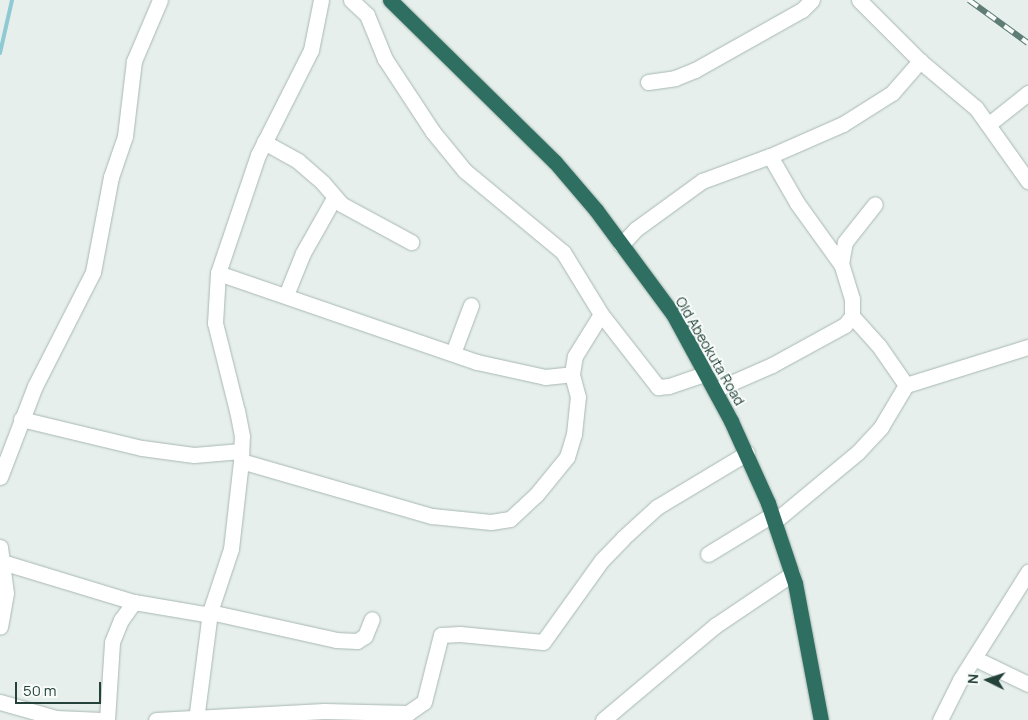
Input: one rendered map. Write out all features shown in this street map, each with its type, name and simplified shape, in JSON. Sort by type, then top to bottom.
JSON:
[{"type":"highway","name":"Old Abeokuta Road","points":[[390,0],[555,162],[673,314],[747,452],[774,518],[792,574],[807,635],[821,720]]},
{"type":"street","points":[[0,477],[22,419],[93,272],[111,177],[125,136],[134,61],[144,33],[160,0]]},
{"type":"street","points":[[196,718],[210,612],[232,549],[241,456],[237,411],[215,323],[218,273],[264,142],[311,50],[321,0]]},
{"type":"street","points":[[351,0],[367,15],[386,58],[433,132],[465,170],[495,198],[553,240],[601,314],[658,387],[669,386],[706,373]]},
{"type":"street","points":[[648,82],[675,78],[695,70],[802,10],[812,0]]},
{"type":"street","points":[[859,0],[920,61],[976,108],[1028,181]]},
{"type":"street","points":[[621,245],[636,229],[702,181],[770,156],[843,124],[892,93],[920,61]]},
{"type":"street","points":[[989,124],[1028,93]]},
{"type":"street","points":[[264,142],[298,161],[334,198],[362,217],[411,242]]},
{"type":"street","points":[[770,156],[797,203],[841,264],[852,299],[852,316],[879,346],[906,385]]},
{"type":"street","points":[[286,295],[303,253],[334,198]]},
{"type":"street","points":[[841,264],[845,242],[852,230],[875,204]]},
{"type":"street","points":[[218,273],[453,353],[545,377],[572,374]]},
{"type":"street","points":[[453,353],[471,304]]},
{"type":"street","points":[[22,419],[142,448],[194,456],[241,456],[300,481],[432,516],[491,522],[510,519],[536,495],[567,457],[574,434],[578,397],[572,374],[575,356],[601,314]]},
{"type":"street","points":[[715,390],[772,365],[838,330],[852,316]]},
{"type":"street","points":[[708,554],[774,518],[858,452],[881,427],[906,385],[1028,347]]},
{"type":"street","points":[[156,720],[324,711],[358,717],[402,715],[424,702],[439,639],[445,633],[543,642],[602,560],[623,538],[657,507],[747,452]]},
{"type":"street","points":[[0,626],[6,592],[1,555],[134,602],[204,614],[210,612],[348,641],[365,636],[372,619]]},
{"type":"street","points":[[940,720],[974,658],[1028,572]]},
{"type":"street","points":[[603,720],[716,625],[792,574]]},
{"type":"street","points":[[107,720],[112,642],[122,620],[134,602]]},
{"type":"street","points":[[974,658],[1028,684]]},
{"type":"street","points":[[0,702],[56,718],[102,720]]},
{"type":"waterway","points":[[0,53],[12,0]]},
{"type":"railway","points":[[969,0],[1028,43]]}]
